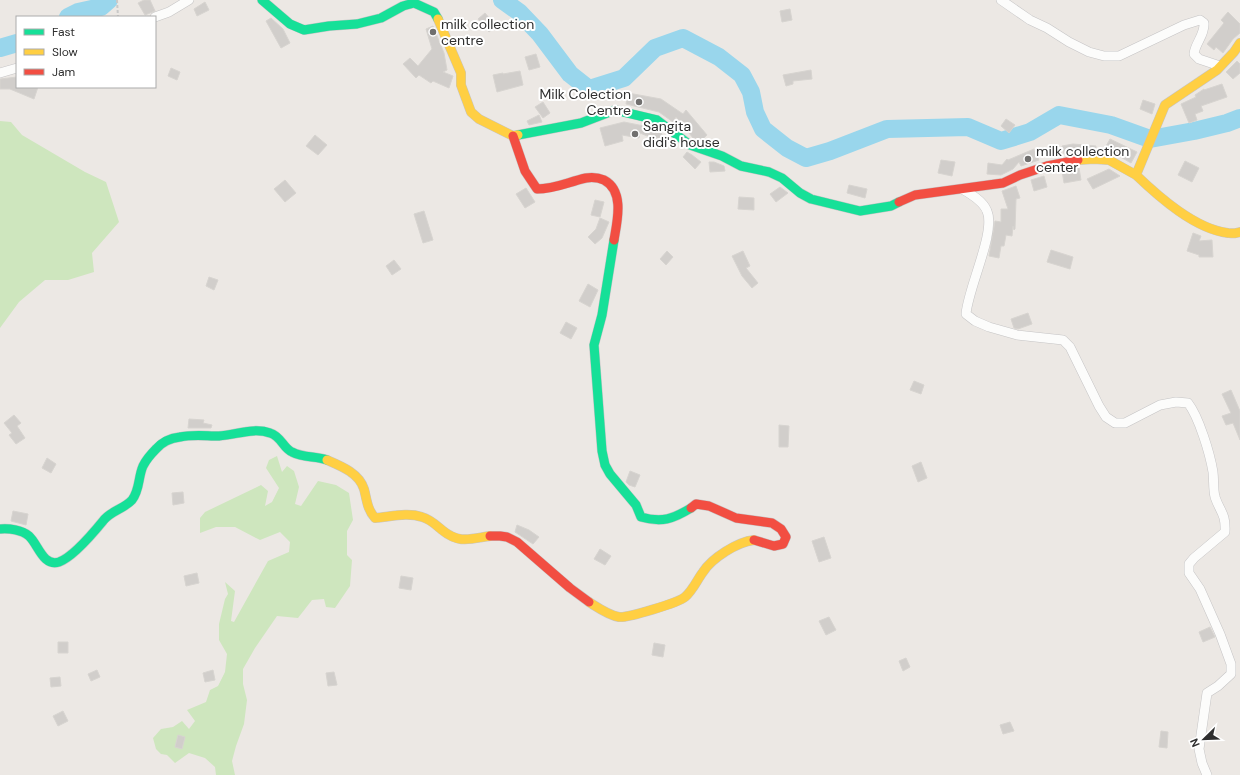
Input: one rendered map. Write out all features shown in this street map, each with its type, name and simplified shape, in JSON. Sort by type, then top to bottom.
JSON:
[{"type":"street","points":[[156,18],[189,0]]},
{"type":"street","points":[[262,0],[290,24],[304,30],[357,24],[381,18],[404,6],[414,3],[434,12],[440,22],[461,73],[461,85],[470,112],[479,120],[513,136],[581,124],[615,110],[657,120],[690,145],[722,156],[740,166],[769,172],[782,178],[800,193],[811,199],[860,211],[891,206],[915,195],[1003,183],[1020,175],[1047,166],[1079,160],[1109,160],[1136,175],[1157,195],[1206,226],[1218,232],[1228,234],[1236,234],[1240,232]]},
{"type":"street","points":[[1002,0],[1030,20],[1047,28],[1069,42],[1089,52],[1104,56],[1119,56],[1200,20],[1204,23],[1204,28],[1195,48],[1194,54],[1199,59],[1220,66]]},
{"type":"street","points":[[1136,175],[1162,111],[1166,105],[1220,66],[1240,44]]},
{"type":"street","points":[[0,73],[16,68]]},
{"type":"street","points":[[0,529],[13,530],[28,534],[36,543],[43,556],[50,562],[58,562],[66,558],[97,530],[104,518],[128,504],[137,490],[144,464],[158,446],[168,440],[184,436],[226,436],[259,430],[271,433],[278,437],[292,452],[329,460],[358,478],[363,486],[369,513],[375,518],[405,515],[424,517],[458,540],[466,541],[495,535],[506,536],[522,545],[557,577],[589,602],[601,610],[620,617],[670,604],[683,599],[710,563],[739,545],[750,541],[759,540],[768,545],[777,546],[783,544],[786,537],[781,529],[772,523],[736,518],[710,506],[696,504],[681,514],[670,519],[660,521],[641,517],[636,505],[614,480],[606,465],[602,451],[594,345],[602,315],[609,274],[610,257],[618,219],[618,202],[612,186],[605,181],[594,177],[549,189],[537,189],[530,182],[513,136]]},
{"type":"street","points":[[962,189],[977,198],[987,211],[989,227],[967,303],[966,314],[982,324],[1017,335],[1063,340],[1070,346],[1099,406],[1106,417],[1116,423],[1124,423],[1160,405],[1176,402],[1188,403],[1194,410],[1210,458],[1215,497],[1225,520],[1225,532],[1194,558],[1189,564],[1190,572],[1200,589],[1220,634],[1231,664],[1231,674],[1218,686],[1207,693],[1200,749],[1202,763],[1207,775]]},
{"type":"path","points":[[117,0],[118,16]]},
{"type":"green space","points":[[0,121],[11,122],[22,135],[85,172],[106,182],[119,222],[92,253],[94,272],[68,280],[45,280],[19,302],[0,328]]},
{"type":"green space","points":[[277,456],[282,472],[287,466],[294,471],[299,487],[295,504],[301,506],[318,481],[336,485],[349,493],[353,520],[347,531],[347,555],[352,560],[350,586],[335,608],[326,607],[324,599],[312,600],[298,618],[277,616],[255,648],[243,669],[243,684],[247,700],[244,724],[232,761],[235,775],[216,775],[215,767],[205,758],[189,753],[175,763],[167,755],[161,754],[156,749],[153,738],[161,729],[173,727],[182,721],[189,729],[195,721],[187,710],[206,702],[210,690],[218,686],[225,672],[227,654],[219,640],[219,624],[225,599],[228,594],[225,582],[235,591],[231,621],[234,622],[268,561],[289,552],[290,542],[280,532],[260,540],[235,527],[216,527],[200,533],[200,518],[205,512],[261,485],[268,491],[265,506],[272,502],[279,488],[266,468],[269,460]]},
{"type":"building","points":[[144,0],[150,0],[155,11],[145,15],[138,3]]},
{"type":"building","points":[[205,2],[209,10],[197,16],[194,9]]},
{"type":"building","points":[[790,9],[792,20],[782,22],[780,11]]},
{"type":"building","points":[[1228,12],[1240,24],[1240,33],[1233,39],[1223,53],[1216,47],[1214,50],[1207,44],[1224,23],[1221,20]]},
{"type":"building","points":[[485,13],[496,26],[489,32],[478,19]]},
{"type":"building","points":[[271,18],[283,29],[290,43],[281,48],[266,21]]},
{"type":"building","points":[[433,26],[444,53],[447,70],[443,72],[453,76],[449,88],[433,81],[431,83],[419,75],[416,78],[403,64],[410,58],[418,66],[432,49],[426,29]]},
{"type":"building","points":[[536,54],[540,67],[529,70],[525,57]]},
{"type":"building","points":[[1237,61],[1240,64],[1240,73],[1233,79],[1226,72]]},
{"type":"building","points":[[171,68],[180,72],[177,80],[168,76]]},
{"type":"building","points":[[811,70],[812,79],[793,81],[793,84],[786,86],[783,75]]},
{"type":"building","points":[[520,71],[523,85],[497,92],[493,75]]},
{"type":"building","points":[[16,77],[16,88],[38,88],[34,99],[10,89],[0,89],[0,79]]},
{"type":"building","points":[[1222,84],[1227,97],[1201,106],[1203,111],[1195,114],[1197,120],[1189,123],[1181,104],[1196,97],[1195,95],[1204,89]]},
{"type":"building","points":[[628,93],[661,99],[683,114],[686,110],[707,135],[701,141],[693,138],[676,117],[673,122],[659,112],[626,104]]},
{"type":"building","points":[[1143,100],[1155,104],[1152,114],[1140,109]]},
{"type":"building","points":[[543,102],[550,113],[543,118],[535,107]]},
{"type":"building","points":[[539,115],[542,122],[529,125],[527,121]]},
{"type":"building","points":[[1006,119],[1015,125],[1009,133],[1001,126]]},
{"type":"building","points":[[624,122],[654,128],[662,134],[659,141],[640,133],[639,138],[622,135],[623,141],[605,146],[600,128]]},
{"type":"building","points":[[315,135],[327,145],[318,155],[306,146]]},
{"type":"building","points":[[1110,139],[1137,152],[1131,163],[1105,148]]},
{"type":"building","points":[[1073,144],[1096,146],[1096,149],[1094,149],[1094,151],[1064,154],[1062,146]]},
{"type":"building","points":[[1061,148],[1062,155],[1051,157],[1050,150]]},
{"type":"building","points":[[1034,149],[1039,160],[1021,166],[1019,162],[1013,169],[1001,175],[987,174],[988,163],[1002,165],[1007,159],[1008,160]]},
{"type":"building","points":[[687,152],[701,162],[695,169],[683,157]]},
{"type":"building","points":[[941,160],[955,162],[952,176],[938,173]]},
{"type":"building","points":[[1185,161],[1199,168],[1192,182],[1178,175]]},
{"type":"building","points":[[709,162],[714,162],[724,166],[725,171],[710,172]]},
{"type":"building","points":[[1079,168],[1081,180],[1064,183],[1062,171]]},
{"type":"building","points":[[1109,169],[1120,176],[1093,189],[1087,179]]},
{"type":"building","points":[[1044,176],[1047,187],[1034,191],[1031,180]]},
{"type":"building","points":[[285,180],[296,193],[285,202],[274,189]]},
{"type":"building","points":[[849,185],[867,189],[865,198],[847,193]]},
{"type":"building","points":[[1016,186],[1020,198],[1016,199],[1015,229],[1014,230],[1013,226],[1012,236],[1006,235],[1004,246],[1001,246],[999,258],[989,256],[995,221],[1001,222],[1001,209],[1008,209],[1002,191]]},
{"type":"building","points":[[780,187],[788,193],[776,202],[770,194]]},
{"type":"building","points":[[526,188],[535,202],[525,208],[516,194]]},
{"type":"building","points":[[739,197],[754,198],[754,210],[738,209]]},
{"type":"building","points":[[595,200],[604,202],[600,217],[591,215]]},
{"type":"building","points":[[424,211],[433,240],[423,243],[414,214]]},
{"type":"building","points":[[600,218],[609,222],[602,238],[595,244],[588,237],[596,229]]},
{"type":"building","points":[[1193,233],[1201,236],[1199,241],[1212,240],[1213,257],[1199,257],[1199,255],[1187,251]]},
{"type":"building","points":[[1051,250],[1073,257],[1070,269],[1047,262]]},
{"type":"building","points":[[667,251],[673,257],[666,265],[660,259]]},
{"type":"building","points":[[743,251],[750,266],[746,268],[758,283],[752,288],[742,276],[732,256]]},
{"type":"building","points":[[394,260],[401,269],[392,275],[386,266]]},
{"type":"building","points":[[209,277],[218,280],[214,290],[206,286]]},
{"type":"building","points":[[588,284],[598,290],[590,307],[579,301]]},
{"type":"building","points":[[1028,313],[1032,324],[1018,329],[1014,328],[1011,319]]},
{"type":"building","points":[[566,322],[577,328],[571,339],[560,333]]},
{"type":"building","points":[[914,381],[924,385],[921,394],[910,390]]},
{"type":"building","points":[[1231,390],[1240,411],[1240,440],[1233,423],[1226,425],[1222,416],[1231,413],[1222,394]]},
{"type":"building","points":[[14,415],[21,423],[17,426],[25,438],[16,444],[9,435],[12,433],[4,423]]},
{"type":"building","points":[[189,419],[204,420],[203,423],[212,425],[211,428],[188,428]]},
{"type":"building","points":[[779,425],[789,426],[788,447],[779,447]]},
{"type":"building","points":[[47,458],[56,464],[51,473],[42,468]]},
{"type":"building","points":[[921,462],[927,478],[918,482],[912,466]]},
{"type":"building","points":[[630,471],[640,475],[635,487],[626,482]]},
{"type":"building","points":[[183,492],[184,503],[173,505],[172,493]]},
{"type":"building","points":[[13,511],[28,514],[26,525],[11,521]]},
{"type":"building","points":[[517,525],[529,530],[539,537],[533,544],[515,532]]},
{"type":"building","points":[[824,537],[831,558],[819,562],[812,541]]},
{"type":"building","points":[[600,549],[611,556],[605,565],[594,559]]},
{"type":"building","points":[[197,573],[199,583],[186,586],[184,576]]},
{"type":"building","points":[[401,576],[413,578],[411,590],[399,588]]},
{"type":"building","points":[[829,617],[836,630],[826,635],[819,621]]},
{"type":"building","points":[[1210,627],[1215,637],[1203,642],[1199,632]]},
{"type":"building","points":[[58,642],[68,642],[68,653],[58,653]]},
{"type":"building","points":[[654,643],[665,645],[663,657],[652,655]]},
{"type":"building","points":[[906,658],[910,667],[903,671],[899,661]]},
{"type":"building","points":[[97,670],[100,677],[91,681],[88,674]]},
{"type":"building","points":[[213,670],[215,680],[205,682],[203,673]]},
{"type":"building","points":[[334,672],[337,685],[328,686],[326,673]]},
{"type":"building","points":[[60,677],[61,686],[51,687],[50,678]]},
{"type":"building","points":[[63,711],[68,721],[58,726],[53,716]]},
{"type":"building","points":[[1010,722],[1014,731],[1003,734],[1000,725]]},
{"type":"building","points":[[1161,731],[1168,732],[1167,748],[1159,747]]},
{"type":"building","points":[[178,735],[185,737],[182,749],[175,747]]},
{"type":"waterway","points":[[70,16],[78,12],[101,7],[109,0]]},
{"type":"waterway","points":[[502,0],[519,12],[540,34],[570,74],[589,89],[624,78],[655,48],[683,38],[719,57],[742,75],[751,92],[755,112],[763,129],[787,148],[806,158],[830,151],[887,129],[968,127],[1001,141],[1030,132],[1059,115],[1111,125],[1150,139],[1194,131],[1227,123],[1240,118]]},
{"type":"waterway","points":[[0,48],[16,43]]},
{"type":"traffic: fast","points":[[262,0],[290,24],[304,30],[357,24],[381,18],[403,6],[414,3],[434,12],[438,19]]},
{"type":"traffic: fast","points":[[518,135],[581,123],[615,110],[657,120],[690,145],[722,156],[741,166],[769,172],[782,178],[800,193],[811,199],[860,211],[891,206],[899,202]]},
{"type":"traffic: fast","points":[[614,240],[602,315],[594,345],[602,451],[605,465],[610,474],[636,505],[641,517],[655,520],[667,519],[679,515],[691,508]]},
{"type":"traffic: fast","points":[[0,529],[23,532],[29,536],[41,554],[53,563],[65,559],[83,544],[106,518],[132,500],[135,496],[141,470],[147,459],[154,451],[161,444],[167,441],[185,436],[219,436],[251,431],[264,431],[277,437],[286,448],[292,452],[327,460]]},
{"type":"traffic: slow","points":[[438,19],[461,73],[461,85],[471,112],[479,119],[513,136],[518,135]]},
{"type":"traffic: slow","points":[[1240,43],[1234,52],[1217,70],[1165,105],[1136,175],[1155,193],[1190,219],[1216,230],[1231,233],[1240,232]]},
{"type":"traffic: slow","points":[[1078,160],[1109,160],[1136,175]]},
{"type":"traffic: slow","points":[[327,460],[354,474],[362,483],[369,508],[375,518],[410,515],[428,519],[448,534],[459,539],[490,536]]},
{"type":"traffic: slow","points":[[589,602],[607,613],[619,617],[642,613],[673,603],[688,594],[712,561],[733,547],[747,541],[754,540]]},
{"type":"traffic: jam","points":[[513,136],[525,171],[537,189],[556,187],[590,177],[604,180],[611,185],[615,191],[618,207],[614,240]]},
{"type":"traffic: jam","points":[[899,202],[915,195],[1003,183],[1020,175],[1047,166],[1078,160]]},
{"type":"traffic: jam","points":[[691,508],[696,504],[709,506],[736,518],[772,523],[781,529],[786,537],[783,544],[774,546],[754,540]]},
{"type":"traffic: jam","points":[[490,536],[507,537],[517,542],[570,588],[589,602]]},
{"type":"place","name":"milk collection centre","points":[[433,32]]},
{"type":"place","name":"Milk Colection Centre","points":[[639,102]]},
{"type":"place","name":"Sangita didi's house","points":[[635,134]]},
{"type":"place","name":"milk collection center","points":[[1028,159]]}]
